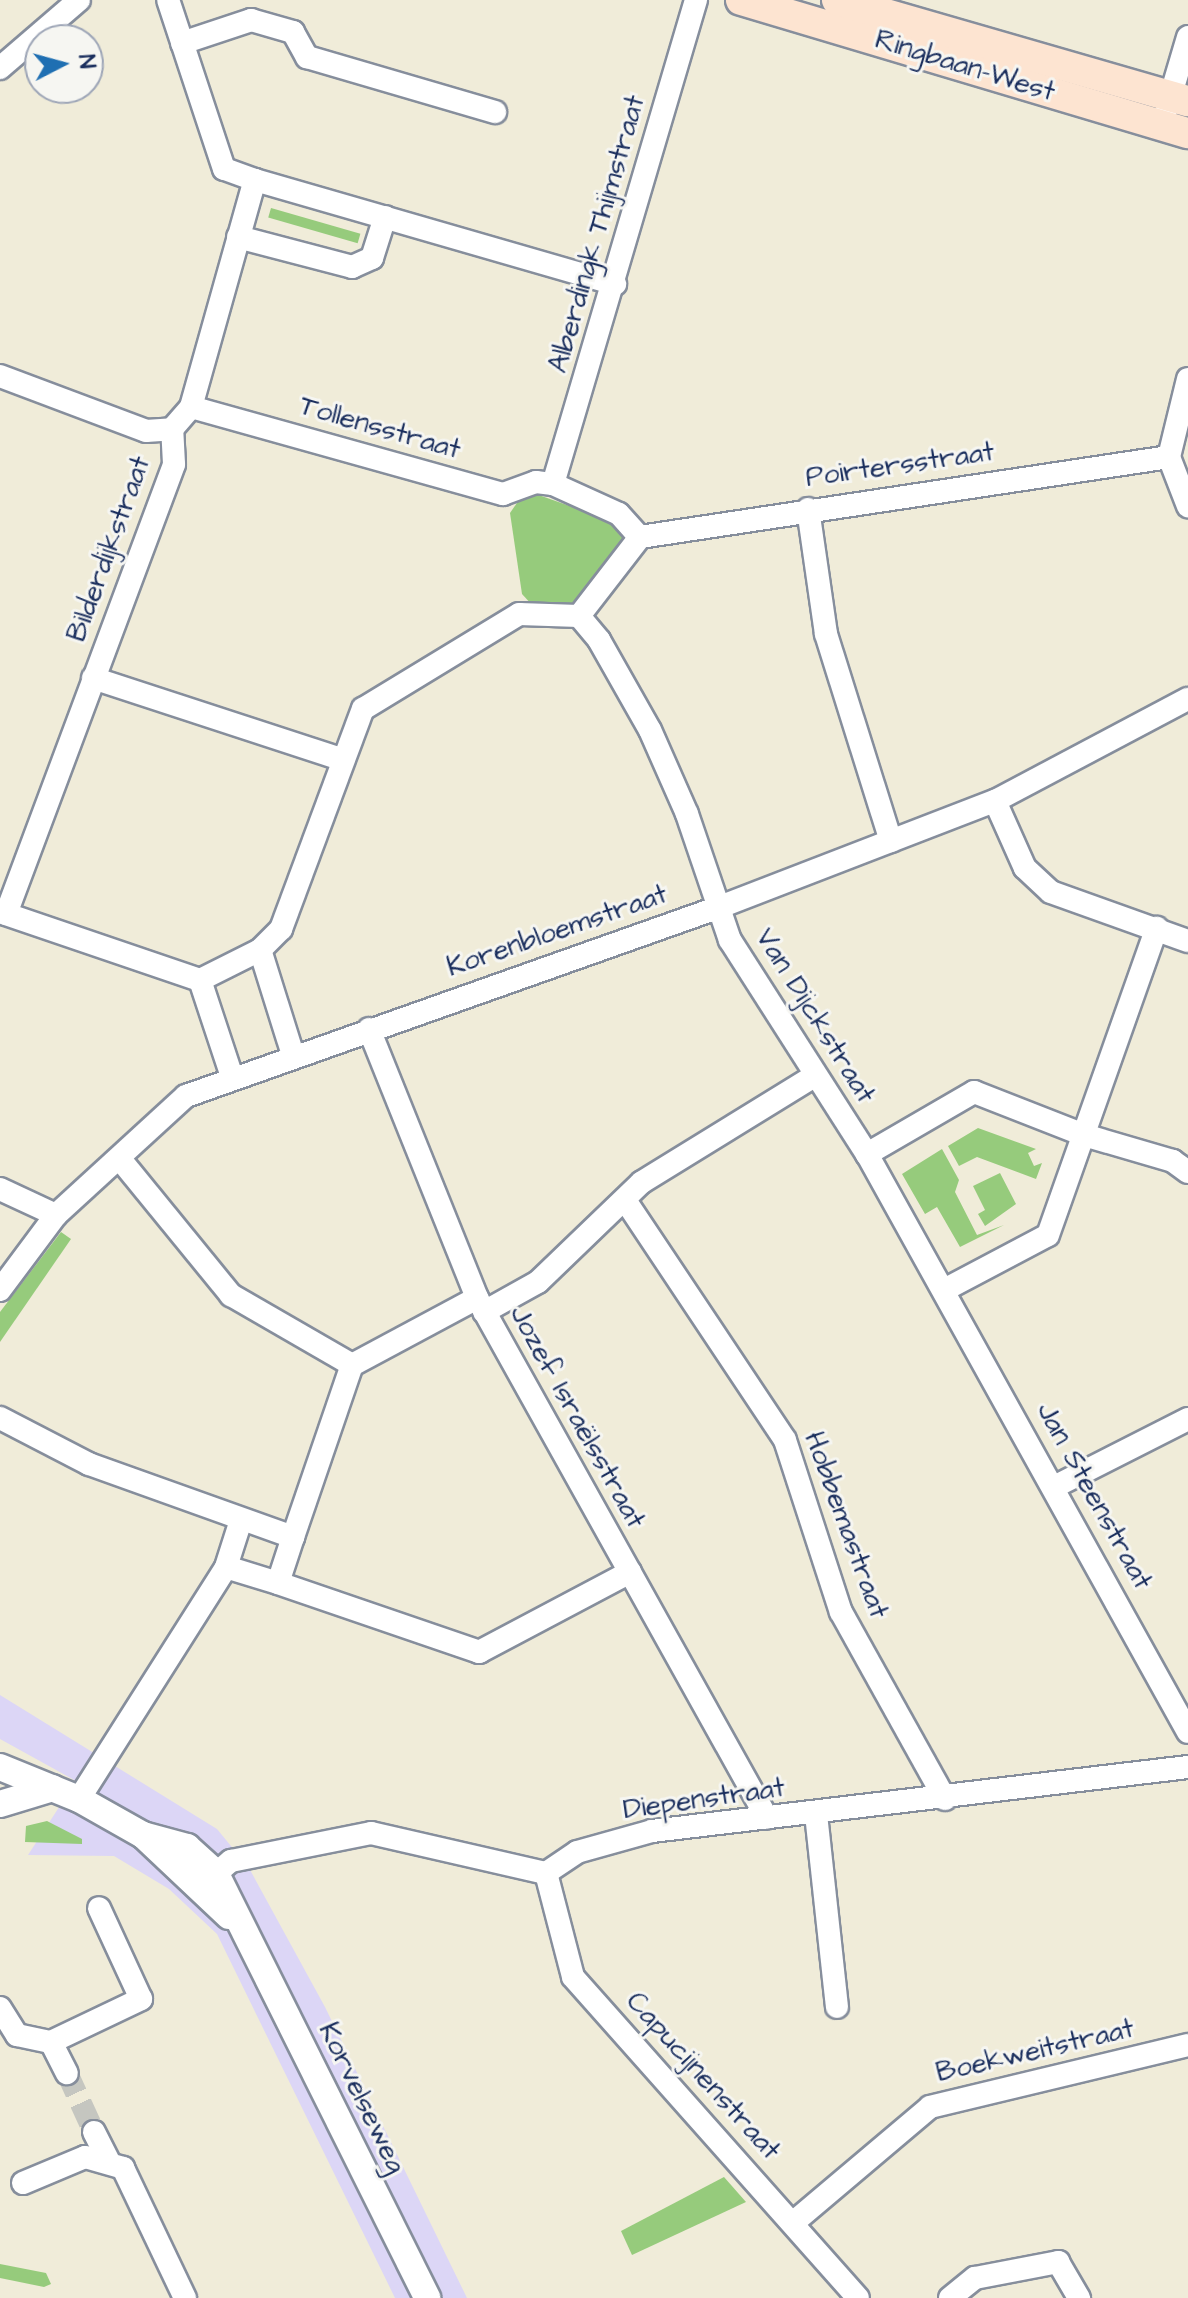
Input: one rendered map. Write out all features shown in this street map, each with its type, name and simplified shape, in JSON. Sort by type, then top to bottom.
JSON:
[{"type":"main road","name":"Ringbaan-West","points":[[741,0],[1175,129]]},
{"type":"main road","name":"Ringbaan-West","points":[[837,0],[1179,98]]},
{"type":"street","points":[[0,68],[79,0]]},
{"type":"street","points":[[168,0],[224,169],[615,284]]},
{"type":"street","name":"Alberdingk Thijmstraat","points":[[553,484],[615,284],[696,0]]},
{"type":"street","points":[[182,43],[251,20],[293,32],[307,57],[495,112]]},
{"type":"street","points":[[1175,129],[1188,37]]},
{"type":"street","name":"Bilderdijkstraat","points":[[3,913],[174,464],[172,429],[191,407],[255,180]]},
{"type":"street","points":[[238,237],[352,267],[372,258],[385,217]]},
{"type":"street","points":[[0,376],[146,431],[172,429]]},
{"type":"street","points":[[1188,379],[1169,457],[1188,506]]},
{"type":"street","name":"Tollensstraat","points":[[191,407],[503,494],[536,482],[553,484]]},
{"type":"street","name":"Poirtersstraat","points":[[640,537],[808,509],[1169,457]]},
{"type":"street","points":[[3,913],[200,980],[260,950],[281,929],[341,759],[363,709],[519,614],[579,616],[640,537],[619,514],[553,484]]},
{"type":"street","points":[[808,509],[826,634],[891,841]]},
{"type":"street","name":"Van Dijckstraat","points":[[579,616],[599,640],[650,730],[687,814],[730,940],[814,1076],[867,1154],[946,1289]]},
{"type":"street","points":[[93,678],[341,759]]},
{"type":"street","name":"Korenbloemstraat","points":[[0,1290],[56,1215],[186,1096],[293,1055],[717,908],[995,801],[1188,699]]},
{"type":"street","points":[[995,801],[1025,868],[1051,892],[1188,941]]},
{"type":"street","points":[[946,1289],[1048,1235],[1157,928]]},
{"type":"street","points":[[260,950],[293,1055]]},
{"type":"street","points":[[200,980],[232,1077]]},
{"type":"street","name":"Jozef Israëlsstraat","points":[[369,1029],[480,1305],[767,1818]]},
{"type":"street","points":[[278,1583],[352,1365],[480,1305],[538,1282],[642,1182],[814,1076]]},
{"type":"street","points":[[867,1154],[974,1092],[1084,1135],[1173,1161],[1188,1172]]},
{"type":"street","points":[[120,1159],[231,1295],[352,1365]]},
{"type":"street","points":[[0,1189],[56,1215]]},
{"type":"street","name":"Hobbemastraat","points":[[625,1200],[785,1440],[841,1612],[945,1799]]},
{"type":"street","name":"Jan Steenstraat","points":[[946,1289],[1188,1732]]},
{"type":"street","points":[[0,1418],[89,1464],[293,1537]]},
{"type":"street","points":[[1054,1487],[1188,1419]]},
{"type":"street","points":[[79,1799],[226,1567],[241,1520]]},
{"type":"street","points":[[226,1567],[479,1652],[630,1572]]},
{"type":"street","points":[[0,1748],[35,1768],[53,1788],[0,1804]]},
{"type":"street","points":[[0,1760],[0,1768]]},
{"type":"street","name":"Diepenstraat","points":[[546,1873],[577,1852],[652,1831],[945,1799],[1188,1767]]},
{"type":"street","name":"Korvelseweg","points":[[0,1768],[79,1799],[143,1835],[208,1879],[242,1925],[427,2298]]},
{"type":"street","points":[[816,1814],[837,2007]]},
{"type":"street","points":[[208,1879],[252,1855],[371,1833],[546,1873]]},
{"type":"street","name":"Capucijnenstraat","points":[[546,1873],[573,1977],[794,2222],[858,2298]]},
{"type":"street","points":[[0,2008],[17,2035],[51,2042],[141,1999],[99,1908]]},
{"type":"street","points":[[51,2042],[67,2073]]},
{"type":"street","name":"Boekweitstraat","points":[[794,2222],[930,2107],[1188,2045]]},
{"type":"street","points":[[94,2132],[108,2160]]},
{"type":"street","points":[[23,2183],[85,2157],[108,2160],[123,2168],[185,2298]]},
{"type":"street","points":[[950,2298],[975,2278],[1058,2262],[1079,2298]]},
{"type":"shaded area","points":[[0,1695],[217,1829],[249,1868],[325,2007],[467,2298],[395,2298],[217,1934],[169,1889],[114,1856],[28,1855],[76,1781],[0,1739]]},
{"type":"green space","points":[[271,208],[360,234],[358,243],[268,218]]},
{"type":"green space","points":[[533,493],[615,522],[625,537],[621,553],[569,606],[533,606],[522,594],[510,513],[519,500]]},
{"type":"green space","points":[[978,1128],[1036,1149],[1028,1153],[1034,1166],[1042,1163],[1036,1179],[977,1157],[959,1166],[948,1146]]},
{"type":"green space","points":[[942,1149],[959,1180],[955,1192],[977,1235],[1004,1225],[960,1247],[937,1207],[925,1214],[902,1174]]},
{"type":"green space","points":[[1000,1173],[1016,1204],[985,1226],[978,1214],[985,1210],[973,1186]]},
{"type":"green space","points":[[61,1232],[71,1239],[0,1342],[0,1312]]},
{"type":"green space","points":[[47,1821],[82,1839],[82,1844],[25,1842],[26,1826]]},
{"type":"green space","points":[[724,2177],[746,2202],[632,2255],[621,2231]]},
{"type":"green space","points":[[0,2264],[46,2273],[51,2284],[44,2287],[0,2278]]},
{"type":"tunnel","points":[[67,2073],[94,2132]]}]
